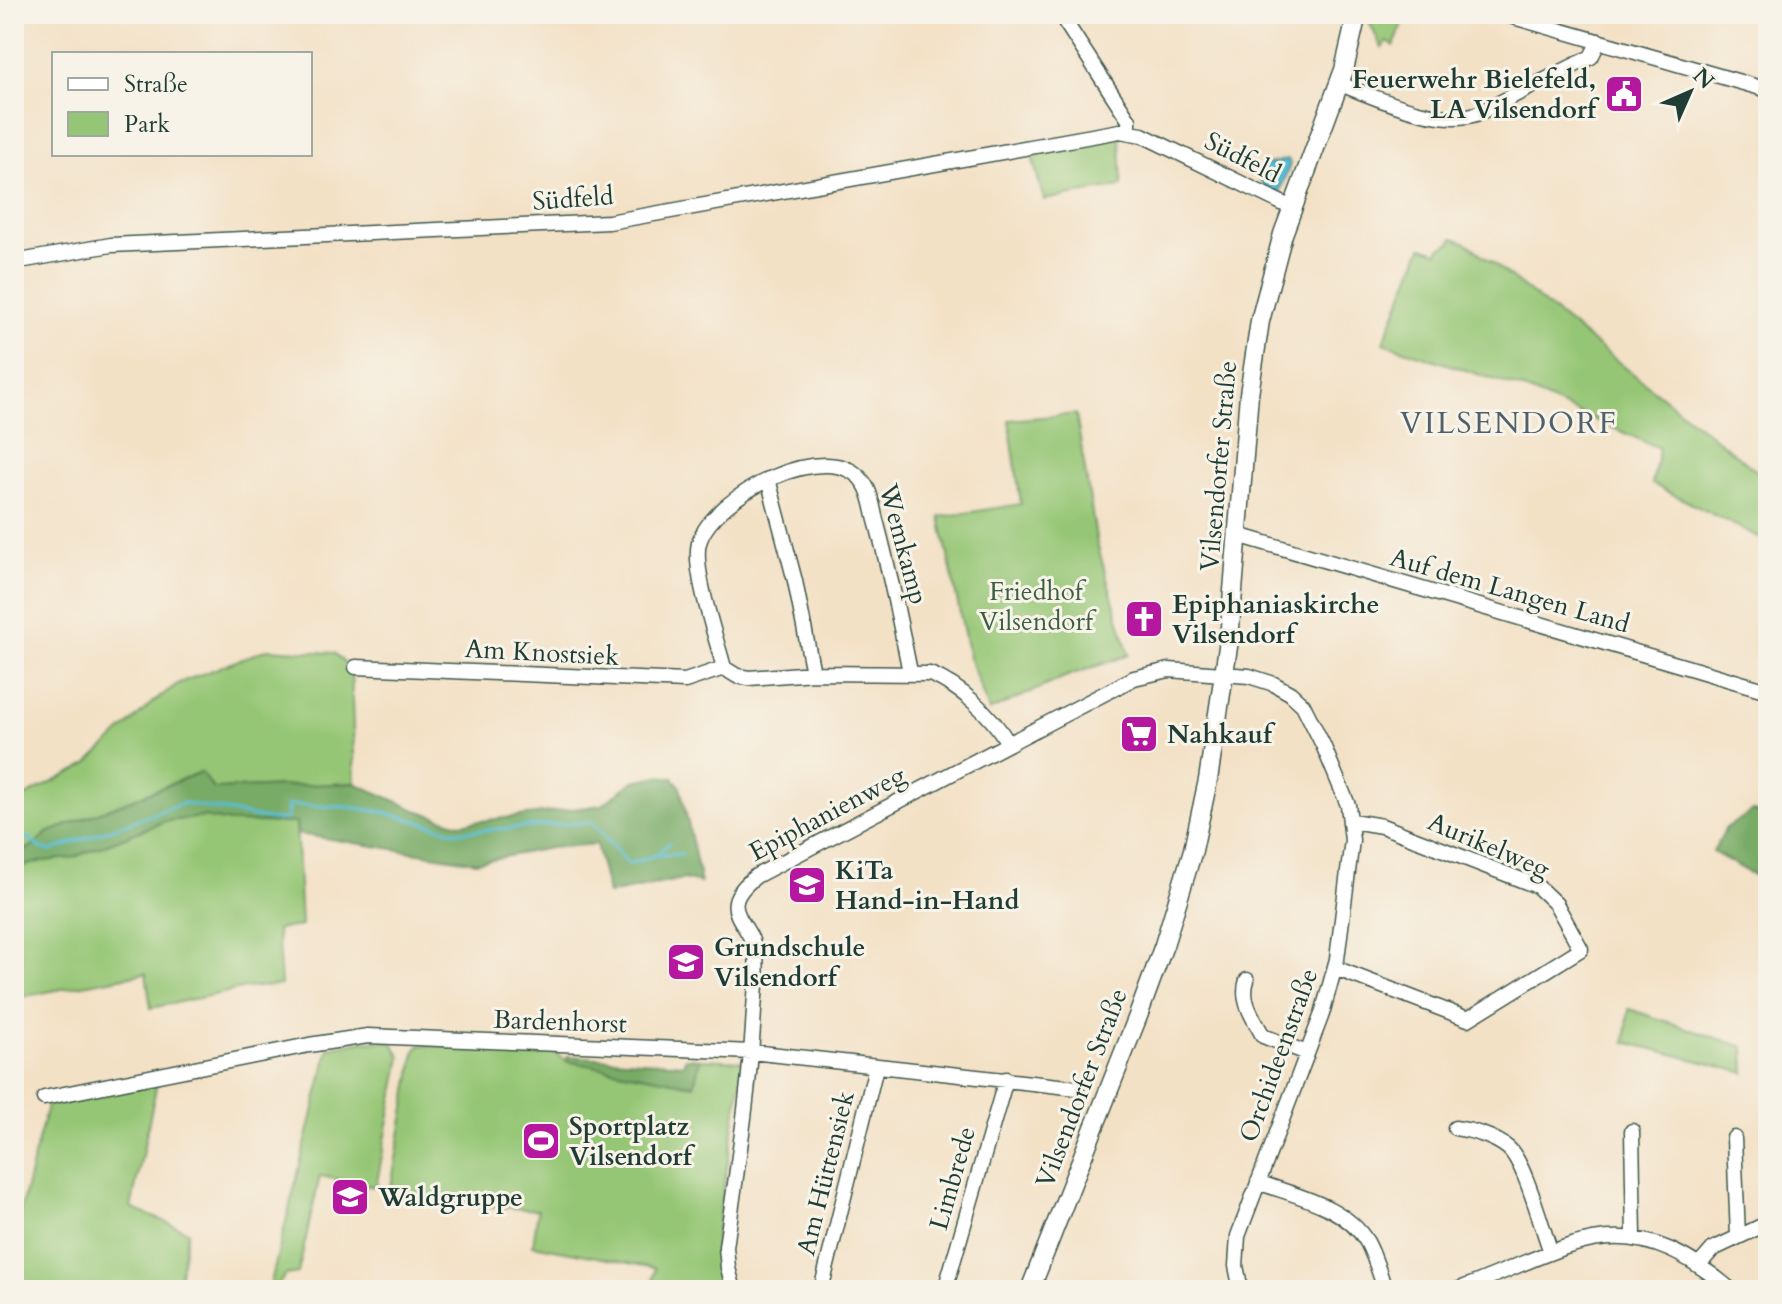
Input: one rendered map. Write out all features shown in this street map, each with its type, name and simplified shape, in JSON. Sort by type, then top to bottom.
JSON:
[{"type":"main road","name":"Vilsendorfer Straße","points":[[1030,1290],[1164,945],[1201,817],[1224,673],[1255,347],[1271,275],[1292,208],[1340,84],[1357,14]]},
{"type":"street","points":[[1060,14],[1129,120],[1129,131]]},
{"type":"street","points":[[1503,14],[1768,90]]},
{"type":"street","points":[[1340,84],[1425,113],[1464,117],[1489,108],[1591,57],[1599,41]]},
{"type":"street","name":"Südfeld","points":[[14,262],[111,245],[609,222],[1129,131],[1205,164],[1292,208]]},
{"type":"street","name":"Wemkamp","points":[[724,668],[698,558],[699,543],[705,529],[735,498],[768,479],[805,468],[828,466],[845,467],[866,486],[887,562],[910,672]]},
{"type":"street","points":[[768,479],[795,581],[813,673]]},
{"type":"street","name":"Auf dem Langen Land","points":[[1238,535],[1768,691]]},
{"type":"street","name":"Am Knostsiek","points":[[356,667],[685,681],[724,668]]},
{"type":"street","points":[[724,668],[737,676],[749,678],[813,673],[930,674],[947,681],[983,713],[1008,743]]},
{"type":"street","name":"Epiphanienweg","points":[[734,1290],[726,1247],[752,1052],[756,954],[736,910],[737,897],[744,886],[756,876],[1008,743],[1146,674],[1169,670],[1224,673]]},
{"type":"street","name":"Orchideenstraße","points":[[1224,673],[1262,679],[1290,693],[1303,705],[1323,745],[1352,821],[1351,857],[1335,968],[1322,1014],[1238,1236],[1236,1266],[1241,1290]]},
{"type":"street","name":"Aurikelweg","points":[[1335,968],[1468,1019],[1581,949],[1556,904],[1537,886],[1382,826],[1352,821]]},
{"type":"street","points":[[1247,980],[1245,1001],[1263,1036],[1307,1053]]},
{"type":"street","name":"Bardenhorst","points":[[44,1098],[368,1036],[752,1052],[1077,1088]]},
{"type":"street","name":"Am Hüttensiek","points":[[821,1290],[876,1067]]},
{"type":"street","name":"Limbrede","points":[[945,1290],[1006,1079]]},
{"type":"street","points":[[1455,1128],[1500,1143],[1514,1154],[1551,1252]]},
{"type":"street","points":[[1632,1131],[1634,1237]]},
{"type":"street","points":[[1734,1138],[1738,1237]]},
{"type":"street","name":"Orchideenstraße","points":[[1258,1182],[1330,1209],[1352,1223],[1369,1246],[1385,1290]]},
{"type":"street","points":[[1699,1265],[1713,1249],[1768,1223]]},
{"type":"street","points":[[1457,1290],[1588,1239],[1634,1237],[1676,1251],[1731,1290]]},
{"type":"green space","points":[[1370,14],[1407,14],[1394,46],[1387,42],[1382,48],[1370,24]]},
{"type":"green space","points":[[1120,137],[1122,186],[1044,200],[1031,153]]},
{"type":"green space","points":[[1453,238],[1467,243],[1768,480],[1768,542],[1652,484],[1659,448],[1529,391],[1383,343],[1422,247],[1438,252]]},
{"type":"green space","name":"Friedhof Vilsendorf","points":[[1076,414],[1097,544],[1129,655],[1067,676],[989,711],[969,657],[940,517],[1021,504],[1009,420]]},
{"type":"green space","points":[[267,649],[334,653],[351,669],[355,783],[214,789],[201,772],[47,833],[33,846],[14,856],[14,802],[86,765],[153,702],[179,683]]},
{"type":"green space","points":[[201,772],[214,789],[355,783],[416,810],[459,824],[602,805],[634,781],[659,776],[673,778],[680,786],[701,883],[683,879],[608,894],[596,844],[550,848],[476,862],[297,834],[296,823],[230,822],[204,817],[165,821],[72,858],[42,861],[14,869],[14,856],[33,846],[47,833]]},
{"type":"green space","points":[[1753,811],[1768,817],[1768,883],[1713,852],[1726,828]]},
{"type":"green space","points":[[204,817],[230,822],[296,823],[301,926],[277,929],[281,985],[246,988],[151,1008],[146,973],[15,998],[14,869],[42,861],[72,858],[165,821]]},
{"type":"green space","points":[[1629,1009],[1744,1047],[1745,1073],[1625,1042]]},
{"type":"green space","points":[[362,1041],[392,1042],[401,1057],[376,1187],[320,1176],[298,1273],[285,1275],[275,1290],[269,1290],[329,1048]]},
{"type":"green space","name":"Sportplatz Vilsendorf","points":[[420,1045],[553,1051],[566,1061],[694,1084],[700,1059],[744,1061],[715,1243],[725,1290],[651,1290],[655,1268],[533,1245],[538,1210],[389,1198],[415,1051]]},
{"type":"green space","points":[[568,1056],[684,1064],[685,1058],[700,1059],[694,1085],[566,1061]]},
{"type":"green space","points":[[158,1078],[131,1208],[188,1231],[177,1290],[14,1290],[14,1259],[19,1241],[14,1239],[14,1235],[48,1102]]},
{"type":"water","points":[[1288,159],[1290,164],[1279,194],[1264,187],[1258,175],[1262,166]]},
{"type":"waterway","points":[[14,840],[27,837],[50,851],[184,803],[272,820],[287,819],[288,805],[349,807],[383,812],[457,832],[592,822],[628,864],[656,855],[669,843]]},
{"type":"waterway","points":[[656,855],[682,854]]},
{"type":"place","name":"Feuerwehr Bielefeld, LA Vilsendorf","points":[[1624,94]]},
{"type":"place","name":"Epiphaniaskirche Vilsendorf","points":[[1144,619]]},
{"type":"place","name":"Nahkauf","points":[[1139,734]]},
{"type":"place","name":"KiTa Hand-in-Hand","points":[[807,885]]},
{"type":"place","name":"Grundschule Vilsendorf","points":[[686,962]]},
{"type":"place","name":"Sportplatz Vilsendorf","points":[[541,1141]]},
{"type":"place","name":"Waldgruppe","points":[[350,1197]]},
{"type":"district","name":"VILSENDORF","points":[[1509,423]]}]
